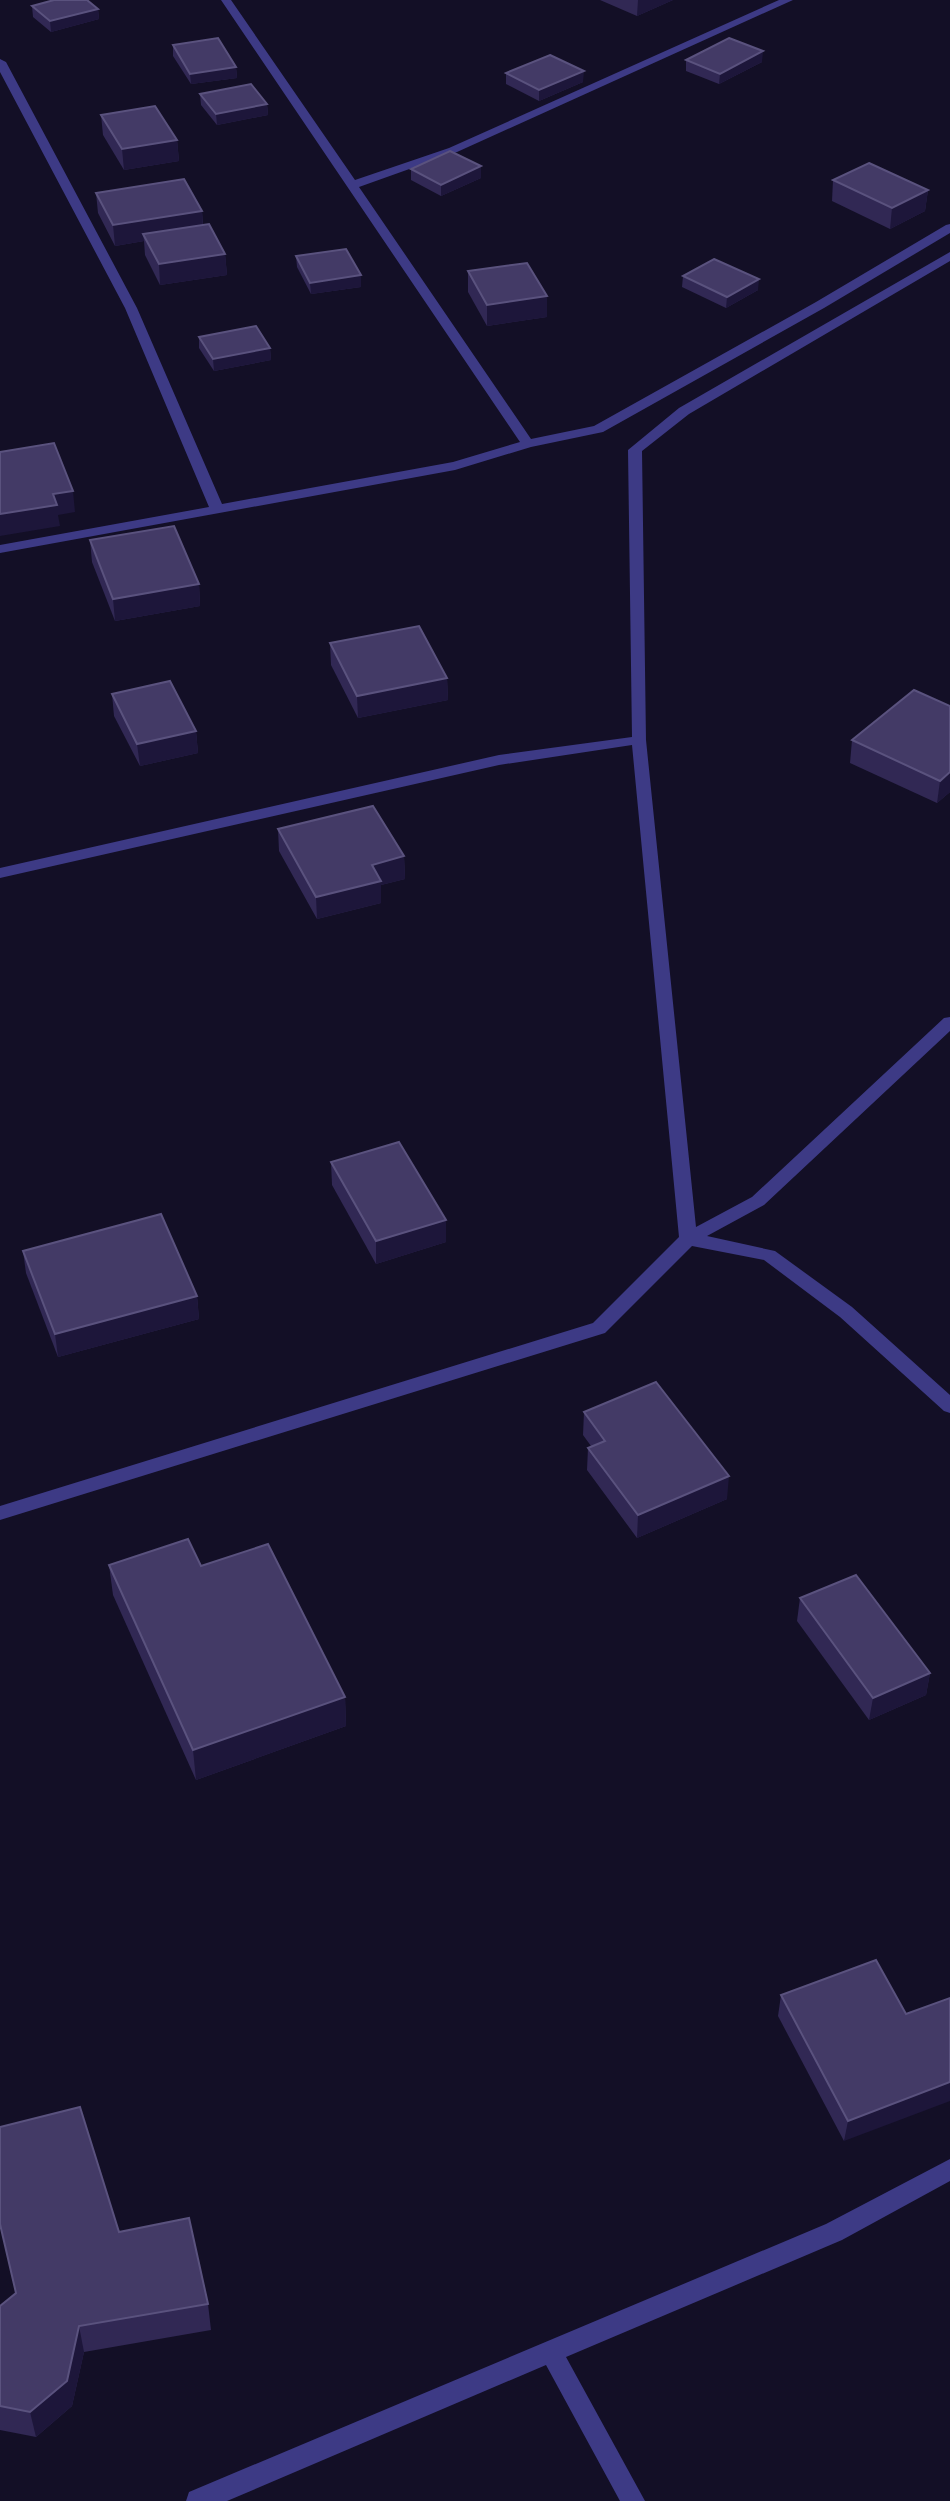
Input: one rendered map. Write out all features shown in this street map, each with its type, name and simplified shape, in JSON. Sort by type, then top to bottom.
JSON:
[{"type":"lane","points":[[226,0],[350,187],[528,443]]},
{"type":"lane","points":[[350,187],[453,150],[788,0]]},
{"type":"lane","points":[[0,62],[131,309],[218,511]]},
{"type":"lane","points":[[0,549],[455,467],[528,443],[598,429],[820,305],[950,228]]},
{"type":"lane","points":[[688,1239],[639,740],[635,450],[684,411],[950,256]]},
{"type":"lane","points":[[0,873],[499,760],[639,740]]},
{"type":"lane","points":[[0,1513],[599,1328],[688,1239],[758,1201],[950,1022]]},
{"type":"lane","points":[[688,1239],[769,1255],[846,1312],[950,1406]]},
{"type":"lane","points":[[198,2501],[834,2232],[950,2169]]},
{"type":"lane","points":[[551,2352],[633,2501]]},
{"type":"building","points":[[54,0],[87,0],[98,9],[50,21],[32,6]]},
{"type":"building","points":[[218,38],[236,67],[190,74],[173,45]]},
{"type":"building","points":[[729,38],[763,51],[720,74],[686,60]]},
{"type":"building","points":[[550,55],[584,71],[539,90],[506,73]]},
{"type":"building","points":[[251,84],[267,104],[216,114],[200,94]]},
{"type":"building","points":[[155,106],[177,140],[122,149],[101,115]]},
{"type":"building","points":[[450,151],[481,166],[441,185],[411,169]]},
{"type":"building","points":[[869,163],[928,190],[892,208],[833,180]]},
{"type":"building","points":[[184,179],[202,211],[113,225],[96,193]]},
{"type":"building","points":[[209,224],[225,254],[159,264],[143,234]]},
{"type":"building","points":[[346,249],[361,275],[310,283],[296,256]]},
{"type":"building","points":[[714,259],[759,279],[727,297],[683,276]]},
{"type":"building","points":[[527,263],[547,296],[487,305],[468,271]]},
{"type":"building","points":[[256,326],[270,348],[213,359],[199,337]]},
{"type":"building","points":[[54,443],[73,491],[53,494],[57,505],[0,514],[0,452]]},
{"type":"building","points":[[174,526],[199,584],[113,599],[90,540]]},
{"type":"building","points":[[419,626],[447,678],[357,696],[330,643]]},
{"type":"building","points":[[170,681],[196,731],[137,744],[112,694]]},
{"type":"building","points":[[914,690],[950,706],[950,772],[940,781],[852,740]]},
{"type":"building","points":[[373,806],[404,856],[372,865],[381,881],[316,897],[278,829]]},
{"type":"building","points":[[399,1142],[446,1220],[376,1241],[331,1162]]},
{"type":"building","points":[[161,1214],[197,1296],[55,1334],[23,1251]]},
{"type":"building","points":[[656,1382],[729,1476],[638,1515],[588,1448],[605,1441],[584,1412]]},
{"type":"building","points":[[188,1539],[201,1566],[268,1544],[345,1697],[193,1750],[109,1565]]},
{"type":"building","points":[[856,1575],[930,1673],[873,1698],[800,1598]]},
{"type":"building","points":[[876,1960],[906,2014],[950,1998],[950,2082],[848,2121],[781,1995]]},
{"type":"building","points":[[80,2107],[119,2232],[189,2218],[208,2304],[79,2326],[67,2381],[30,2412],[0,2406],[0,2306],[16,2293],[0,2224],[0,2127]]}]
